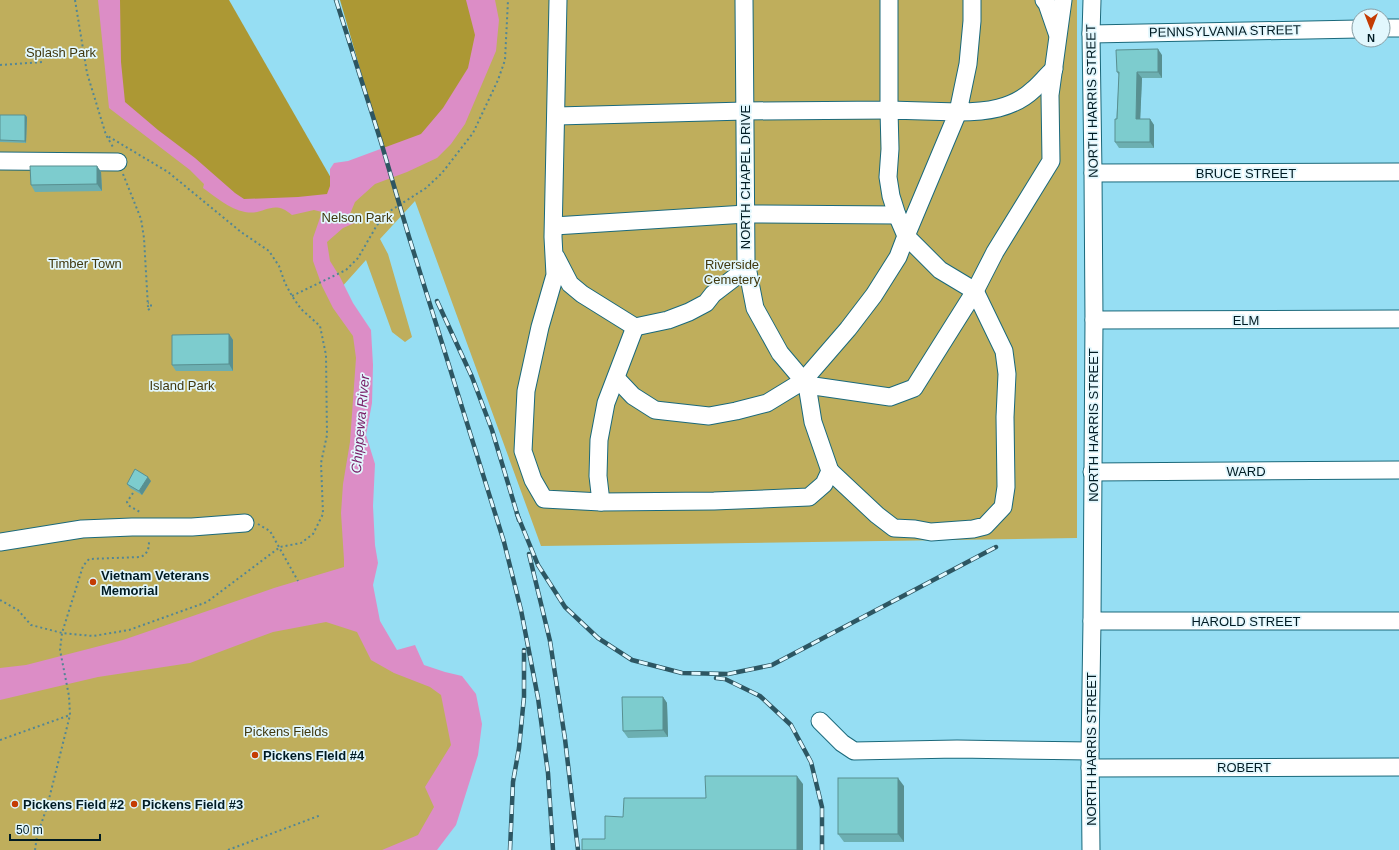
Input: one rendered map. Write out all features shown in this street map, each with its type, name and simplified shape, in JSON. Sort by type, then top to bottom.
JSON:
[{"type":"street","points":[[558,0],[554,226],[555,275],[540,327],[526,391],[523,450],[533,480],[544,499],[601,502],[714,501],[809,497],[824,484],[830,471]]},
{"type":"street","name":"NORTH CHAPEL DRIVE","points":[[744,0],[747,268],[755,308],[780,354],[805,383]]},
{"type":"street","points":[[805,383],[813,422],[830,471],[877,515],[894,528],[915,529],[931,532],[973,529],[985,526],[1003,507],[1006,487],[1007,374],[1004,352],[975,291],[940,270],[906,236],[891,196],[888,177],[890,149],[888,110],[889,0]]},
{"type":"street","points":[[616,378],[633,396],[655,410],[709,416],[736,411],[767,402],[805,383],[874,295],[898,257],[958,112],[968,64],[972,21],[972,0]]},
{"type":"street","points":[[1044,0],[1047,4],[1058,36]]},
{"type":"street","points":[[805,383],[890,397],[914,388],[975,291],[995,252],[1051,160],[1050,95],[1063,0]]},
{"type":"street","name":"NORTH HARRIS STREET","points":[[1091,850],[1090,751],[1094,320],[1091,34],[1092,0]]},
{"type":"street","name":"PENNSYLVANIA STREET","points":[[1091,34],[1351,29]]},
{"type":"street","points":[[557,116],[745,111],[888,110],[984,112],[1015,103],[1033,90],[1054,69]]},
{"type":"street","points":[[0,161],[118,162]]},
{"type":"street","name":"BRUCE STREET","points":[[1093,173],[1399,172]]},
{"type":"street","points":[[554,226],[746,214],[897,215]]},
{"type":"street","points":[[554,253],[570,284],[592,301],[636,327],[668,320],[706,303],[713,294],[747,268]]},
{"type":"street","name":"ELM","points":[[1094,320],[1399,319]]},
{"type":"street","points":[[601,502],[598,476],[599,440],[603,414],[636,327]]},
{"type":"street","name":"WARD","points":[[1092,472],[1399,470]]},
{"type":"street","points":[[0,542],[82,529],[192,527],[245,523]]},
{"type":"street","name":"HAROLD STREET","points":[[1092,622],[1399,620]]},
{"type":"street","points":[[820,721],[842,743],[854,751],[957,749],[1090,751]]},
{"type":"street","name":"ROBERT","points":[[1090,768],[1399,766]]},
{"type":"path","points":[[292,296],[346,270],[358,258],[378,225],[390,211],[426,188],[442,173],[474,133],[498,80],[505,60],[508,0]]},
{"type":"path","points":[[0,65],[43,62]]},
{"type":"path","points":[[0,600],[18,610],[32,625],[62,633],[93,636],[129,630],[207,602],[280,547],[301,543],[313,534],[323,514],[322,463],[327,434],[326,355],[320,326],[301,309],[292,296],[285,283],[279,266],[269,251],[241,232],[168,172],[106,135]]},
{"type":"path","points":[[147,302],[151,304],[151,308],[148,310]]},
{"type":"path","points":[[245,523],[260,525],[270,531],[298,581]]},
{"type":"path","points":[[35,850],[37,836],[47,807],[70,714],[69,696],[60,650],[62,633],[83,566]]},
{"type":"path","points":[[0,740],[70,714]]},
{"type":"path","points":[[228,850],[322,815]]},
{"type":"green space","points":[[0,0],[105,0],[243,204],[401,158],[484,0],[1077,0],[1077,538],[541,546],[415,201],[380,239],[388,254],[412,337],[405,342],[392,332],[366,260],[340,289],[369,339],[352,512],[378,653],[459,689],[472,725],[420,841],[400,850],[0,850]]},
{"type":"shaded area","points":[[105,0],[229,0],[339,192],[329,199],[242,204],[116,106]]},
{"type":"shaded area","points":[[340,0],[484,0],[467,91],[388,165]]},
{"type":"water","name":"Chippewa River","points":[[98,0],[120,0],[121,62],[125,102],[244,199],[298,197],[327,194],[330,186],[330,169],[334,163],[348,161],[421,134],[443,108],[468,68],[475,35],[466,0],[495,0],[499,20],[496,51],[465,124],[451,144],[437,158],[407,172],[375,184],[355,202],[350,214],[357,222],[343,228],[327,242],[330,261],[353,303],[371,330],[373,365],[372,403],[366,435],[375,464],[373,506],[375,545],[378,563],[373,585],[380,621],[397,650],[415,645],[424,665],[462,676],[476,694],[482,724],[478,755],[456,825],[437,850],[382,850],[418,835],[434,807],[425,787],[451,745],[441,695],[430,687],[394,673],[371,660],[357,632],[326,622],[273,632],[190,663],[98,677],[0,700],[0,668],[26,665],[123,640],[274,588],[344,567],[341,513],[343,484],[350,442],[356,358],[353,336],[333,308],[322,286],[313,261],[313,238],[322,212],[314,210],[292,215],[279,208],[252,213],[234,208],[203,188],[204,184],[190,170],[109,108]]},
{"type":"building","points":[[1158,49],[1158,72],[1137,72],[1136,119],[1150,119],[1150,142],[1115,142],[1115,119],[1117,119],[1119,72],[1117,72],[1116,50]]},
{"type":"building","points":[[0,115],[25,115],[25,141],[0,140]]},
{"type":"building","points":[[30,166],[97,166],[97,184],[31,185]]},
{"type":"building","points":[[229,334],[229,364],[172,365],[172,335]]},
{"type":"building","points":[[135,469],[148,477],[139,491],[127,484]]},
{"type":"building","points":[[622,697],[663,697],[663,730],[623,731]]},
{"type":"building","points":[[705,776],[797,776],[797,850],[582,850],[582,839],[605,839],[605,816],[623,817],[624,798],[706,798]]},
{"type":"building","points":[[838,778],[898,778],[898,834],[838,834]]},
{"type":"railway","points":[[336,0],[504,542],[521,610],[538,698],[548,773],[553,850]]},
{"type":"railway","points":[[437,301],[472,377],[492,430],[519,520]]},
{"type":"railway","points":[[517,514],[538,565],[565,607],[598,638],[632,660],[682,673],[728,674],[772,665],[996,547]]},
{"type":"railway","points":[[529,554],[550,641],[565,739],[578,850]]},
{"type":"railway","points":[[510,850],[513,782],[519,748],[524,697],[524,650]]},
{"type":"railway","points":[[716,678],[725,679],[760,696],[791,725],[811,762],[822,807],[822,850]]},
{"type":"place","name":"Vietnam Veterans Memorial","points":[[93,582]]},
{"type":"place","name":"Pickens FIeld #4","points":[[255,755]]},
{"type":"place","name":"Pickens Field #2","points":[[15,804]]},
{"type":"place","name":"Pickens Field #3","points":[[134,804]]},
{"type":"park label","name":"Splash Park","points":[[61,52]]},
{"type":"park label","name":"Nelson Park","points":[[357,217]]},
{"type":"park label","name":"Timber Town","points":[[85,263]]},
{"type":"park label","name":"Riverside Cemetery","points":[[732,272]]},
{"type":"park label","name":"Island Park","points":[[182,385]]},
{"type":"park label","name":"Pickens Fields","points":[[286,731]]}]
